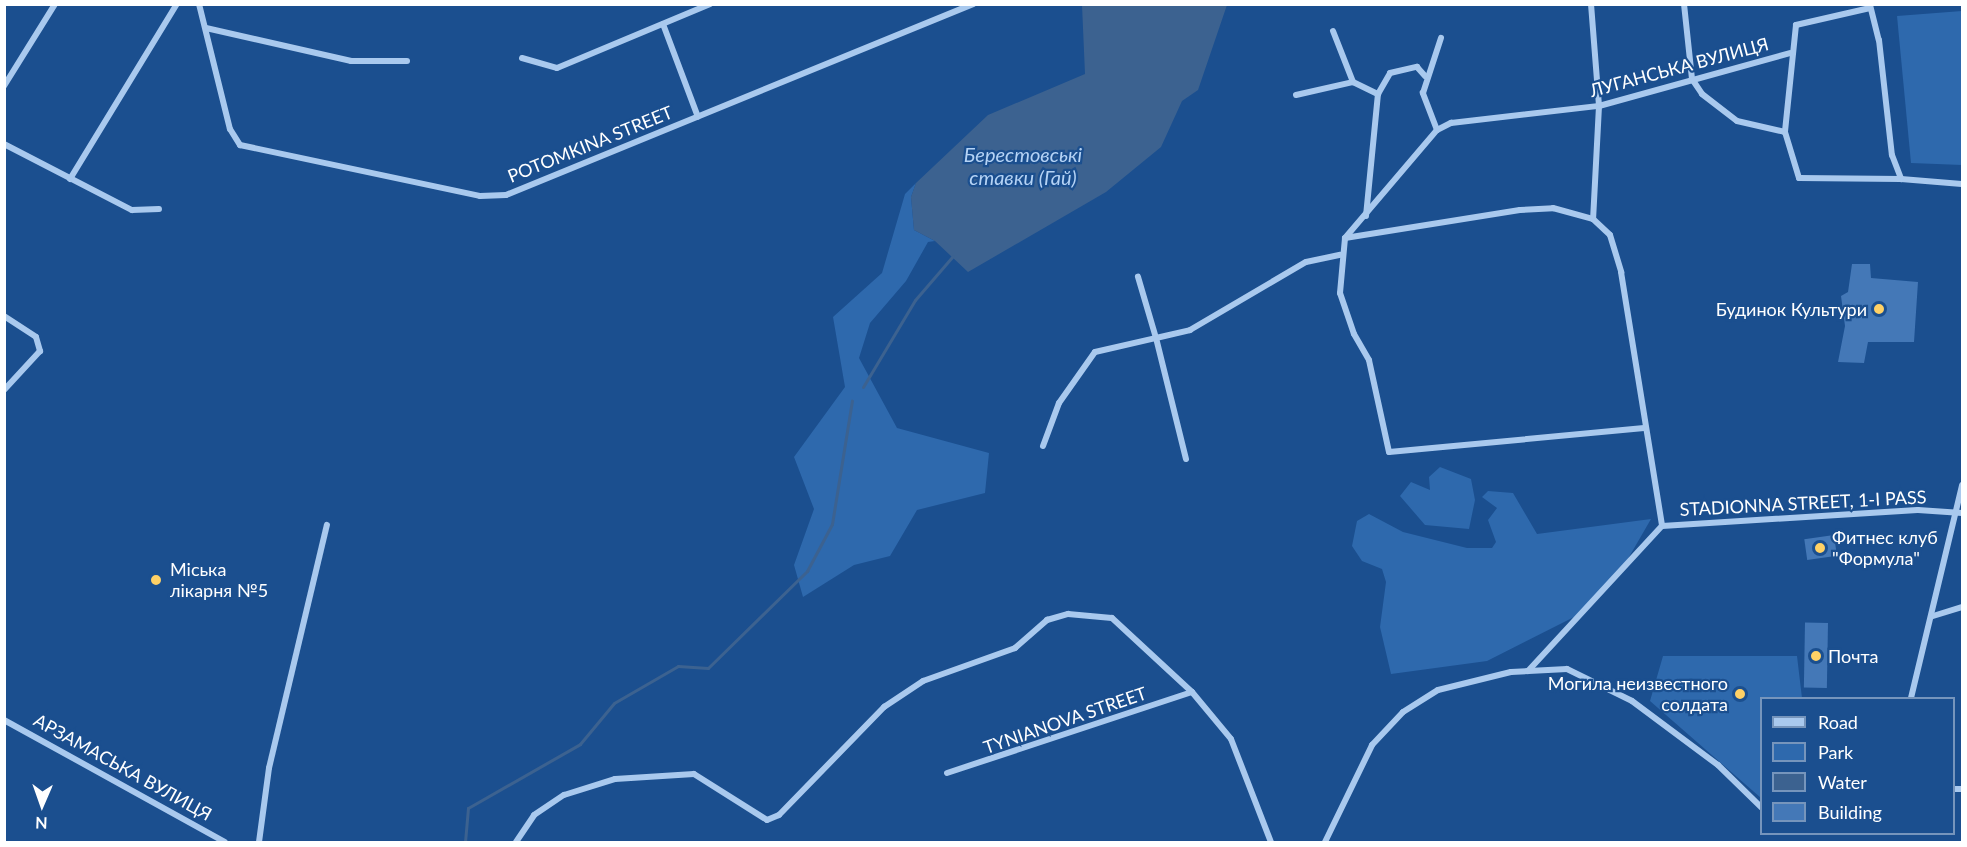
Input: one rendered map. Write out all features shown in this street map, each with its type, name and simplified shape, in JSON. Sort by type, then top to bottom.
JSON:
[{"type":"street","points":[[4,86],[55,4]]},
{"type":"street","points":[[70,179],[177,4]]},
{"type":"street","name":"POTOMKINA STREET","points":[[199,4],[230,129],[240,145],[480,196],[506,195],[973,4]]},
{"type":"street","points":[[522,58],[556,68],[710,4]]},
{"type":"street","points":[[1591,4],[1599,106],[1593,219]]},
{"type":"street","points":[[1684,4],[1692,79],[1716,109],[1737,122],[1785,132]]},
{"type":"street","points":[[1901,179],[1892,155],[1880,40],[1870,6],[1804,20],[1791,36],[1785,132],[1799,178],[1901,179],[1962,184]]},
{"type":"street","points":[[663,24],[698,117]]},
{"type":"street","points":[[206,28],[351,61],[407,62]]},
{"type":"street","points":[[1333,31],[1353,82]]},
{"type":"street","points":[[1441,38],[1425,76],[1423,93],[1437,130],[1366,217],[1345,238],[1340,255],[1340,292],[1354,334],[1370,360],[1389,452],[1644,428]]},
{"type":"street","name":"ЛУГАНСЬКА ВУЛИЦЯ","points":[[1437,130],[1450,123],[1599,106],[1790,53]]},
{"type":"street","points":[[1366,217],[1378,94],[1390,73],[1417,67],[1425,76]]},
{"type":"street","points":[[1296,95],[1353,82],[1378,94]]},
{"type":"street","points":[[4,144],[132,210],[159,209]]},
{"type":"street","points":[[1345,238],[1520,210],[1553,208],[1593,219],[1610,235],[1620,272],[1662,526]]},
{"type":"street","points":[[1043,446],[1059,403],[1095,352],[1190,330],[1306,262],[1340,255]]},
{"type":"street","points":[[1138,277],[1156,338],[1186,459]]},
{"type":"street","points":[[4,316],[36,337],[40,351],[4,390]]},
{"type":"street","points":[[1912,697],[1959,513],[1962,485]]},
{"type":"street","name":"STADIONNA STREET, 1-I PASS","points":[[1528,671],[1662,526],[1959,513]]},
{"type":"street","points":[[259,843],[269,768],[327,525]]},
{"type":"street","points":[[1933,616],[1962,607]]},
{"type":"street","points":[[516,843],[534,815],[564,795],[615,779],[666,778],[694,774],[767,820],[780,815],[884,707],[923,681],[1015,648],[1047,620],[1068,614],[1102,614],[1192,692],[1231,739],[1270,843]]},
{"type":"street","points":[[1324,843],[1372,745],[1403,712],[1438,690],[1528,671],[1567,669],[1632,701],[1718,765],[1760,807]]},
{"type":"street","name":"TYNIANOVA STREET","points":[[947,773],[1192,692]]},
{"type":"street","name":"АРЗАМАСЬКА ВУЛИЦЯ","points":[[4,720],[225,843]]},
{"type":"green space","points":[[1962,11],[1962,165],[1911,163],[1897,16]]},
{"type":"green space","points":[[916,183],[911,197],[914,230],[935,241],[928,242],[906,281],[870,323],[859,358],[897,428],[989,453],[985,493],[917,510],[890,556],[854,565],[803,597],[794,565],[814,509],[794,457],[845,387],[833,317],[882,273],[905,194]]},
{"type":"green space","points":[[1440,467],[1471,479],[1475,500],[1469,529],[1425,525],[1400,496],[1411,482],[1430,490],[1429,477]]},
{"type":"green space","points":[[1488,491],[1513,493],[1537,534],[1651,519],[1618,576],[1578,615],[1487,661],[1391,674],[1380,627],[1386,582],[1382,569],[1362,561],[1352,546],[1357,521],[1369,514],[1403,532],[1467,548],[1492,548],[1496,542],[1488,520],[1497,508],[1482,497]]},
{"type":"green space","points":[[1663,656],[1797,656],[1802,697],[1760,697],[1760,797],[1650,701]]},
{"type":"water","name":"Берестовські ставки (Гай)","points":[[1082,5],[1227,5],[1198,90],[1182,101],[1161,147],[1106,192],[968,272],[935,241],[914,230],[911,197],[916,183],[988,115],[1085,74]]},
{"type":"building","name":"Будинок Культури","points":[[1852,264],[1870,264],[1871,278],[1918,282],[1914,342],[1868,342],[1864,363],[1838,362],[1845,326],[1841,296],[1848,292]]},
{"type":"building","name":"Фитнес клуб \"Формула\"","points":[[1834,535],[1837,556],[1807,560],[1804,539]]},
{"type":"building","name":"Почта","points":[[1805,623],[1828,623],[1827,688],[1804,688]]},
{"type":"waterway","points":[[863,387],[915,300],[953,256]]},
{"type":"waterway","points":[[465,842],[468,808],[580,744],[614,703],[678,666],[708,668],[807,571],[832,524],[852,401]]},
{"type":"place","name":"Будинок Культури","points":[[1879,309]]},
{"type":"place","name":"Фитнес клуб \"Формула\"","points":[[1820,548]]},
{"type":"place","name":"Міська лікарня №5","points":[[156,580]]},
{"type":"place","name":"Почта","points":[[1816,656]]},
{"type":"place","name":"Могила неизвестного солдата","points":[[1740,694]]}]
